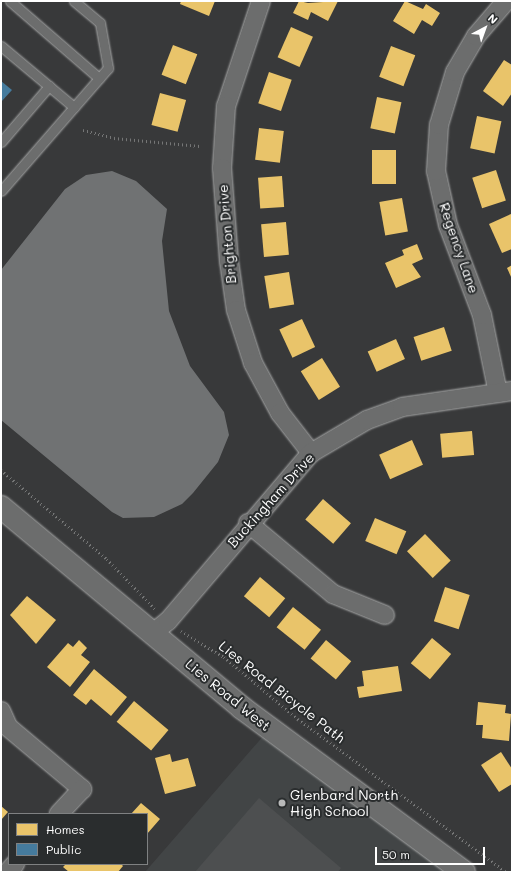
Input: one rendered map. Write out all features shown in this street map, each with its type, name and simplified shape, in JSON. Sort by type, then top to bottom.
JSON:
[{"type":"street","name":"Brighton Drive","points":[[261,1],[226,106],[222,168],[229,260],[236,310],[253,363],[280,413],[311,453]]},
{"type":"street","name":"Regency Lane","points":[[505,392],[482,315],[448,225],[436,171],[439,125],[455,72],[476,36],[506,1]]},
{"type":"street","name":"Buckingham Drive","points":[[161,627],[248,523],[311,453],[367,420],[402,407],[505,392]]},
{"type":"street","name":"Lies Road West","points":[[1,507],[161,627],[242,708],[464,872]]},
{"type":"street","points":[[248,523],[333,594],[385,615]]},
{"type":"street","points":[[1,711],[8,727],[82,789],[60,813]]},
{"type":"lane","points":[[10,1],[99,78]]},
{"type":"lane","points":[[1,191],[108,68],[100,23],[74,1]]},
{"type":"lane","points":[[1,46],[74,107]]},
{"type":"lane","points":[[1,142],[49,86]]},
{"type":"path","points":[[83,130],[114,138],[200,146]]},
{"type":"path","name":"Lies Road Bicycle Path","points":[[1,470],[107,559],[161,627],[224,657],[298,719],[506,872]]},
{"type":"shaded area","points":[[112,171],[136,181],[167,209],[162,241],[169,311],[190,366],[224,412],[229,435],[218,462],[193,493],[182,504],[154,517],[123,518],[112,512],[1,420],[1,270],[65,189],[86,175]]},
{"type":"shaded area","name":"Glenbard North High School","points":[[265,734],[452,872],[145,872]]},
{"type":"shaded area","points":[[259,798],[341,868],[338,872],[195,872]]},
{"type":"building: Homes","points":[[181,1],[215,1],[209,16],[180,4]]},
{"type":"building: Homes","points":[[299,1],[308,3],[338,1],[328,21],[311,12],[308,20],[293,13]]},
{"type":"building: Homes","points":[[405,1],[423,9],[426,4],[440,13],[432,26],[422,20],[414,34],[393,21]]},
{"type":"building: Homes","points":[[291,27],[313,37],[300,67],[278,57]]},
{"type":"building: Homes","points":[[173,45],[197,54],[186,84],[162,75]]},
{"type":"building: Homes","points":[[391,46],[415,55],[403,86],[379,77]]},
{"type":"building: Homes","points":[[504,60],[512,65],[512,93],[503,106],[483,91]]},
{"type":"building: Homes","points":[[269,72],[292,80],[281,111],[258,103]]},
{"type":"building: Homes","points":[[160,93],[186,100],[178,132],[151,125]]},
{"type":"building: Homes","points":[[377,97],[401,102],[395,133],[370,128]]},
{"type":"building: Homes","points":[[477,116],[501,121],[495,153],[470,148]]},
{"type":"building: Homes","points":[[259,128],[284,131],[280,163],[255,160]]},
{"type":"building: Homes","points":[[372,150],[396,150],[396,184],[372,184]]},
{"type":"building: Homes","points":[[496,170],[506,200],[482,208],[472,178]]},
{"type":"building: Homes","points":[[282,176],[284,207],[260,209],[258,178]]},
{"type":"building: Homes","points":[[402,198],[408,231],[385,235],[379,202]]},
{"type":"building: Homes","points":[[511,214],[512,249],[502,253],[489,224]]},
{"type":"building: Homes","points":[[286,222],[289,255],[264,257],[261,224]]},
{"type":"building: Homes","points":[[417,244],[423,259],[412,264],[421,277],[396,288],[385,263],[404,255],[402,250]]},
{"type":"building: Homes","points":[[512,265],[512,279],[507,268]]},
{"type":"building: Homes","points":[[289,272],[294,305],[269,309],[264,276]]},
{"type":"building: Homes","points":[[302,319],[315,347],[292,358],[279,330]]},
{"type":"building: Homes","points":[[444,327],[452,351],[421,361],[414,337]]},
{"type":"building: Homes","points":[[396,339],[405,359],[377,372],[368,352]]},
{"type":"building: Homes","points":[[322,358],[340,387],[319,400],[301,371]]},
{"type":"building: Homes","points":[[472,431],[474,455],[442,458],[440,434]]},
{"type":"building: Homes","points":[[412,440],[423,465],[390,479],[379,455]]},
{"type":"building: Homes","points":[[323,499],[351,523],[333,544],[305,519]]},
{"type":"building: Homes","points":[[375,518],[406,531],[397,554],[365,541]]},
{"type":"building: Homes","points":[[425,534],[451,561],[433,578],[407,551]]},
{"type":"building: Homes","points":[[260,577],[285,598],[269,617],[244,596]]},
{"type":"building: Homes","points":[[445,587],[470,595],[459,629],[434,621]]},
{"type":"building: Homes","points":[[27,596],[56,620],[36,644],[10,615]]},
{"type":"building: Homes","points":[[293,607],[321,630],[305,650],[277,627]]},
{"type":"building: Homes","points":[[432,638],[451,654],[430,679],[411,663]]},
{"type":"building: Homes","points":[[79,640],[87,648],[81,655],[90,662],[70,687],[47,667],[68,643],[73,647]]},
{"type":"building: Homes","points":[[326,640],[351,661],[336,680],[311,658]]},
{"type":"building: Homes","points":[[398,666],[402,691],[359,698],[357,687],[364,686],[362,671]]},
{"type":"building: Homes","points":[[94,669],[127,697],[111,716],[91,699],[86,705],[73,695]]},
{"type":"building: Homes","points":[[134,701],[168,730],[151,751],[117,722]]},
{"type":"building: Homes","points":[[478,702],[506,705],[505,713],[511,714],[509,741],[482,738],[483,725],[476,725]]},
{"type":"building: Homes","points":[[501,752],[512,769],[512,784],[499,792],[481,765]]},
{"type":"building: Homes","points":[[170,754],[172,762],[188,758],[196,786],[165,794],[155,758]]},
{"type":"building: Homes","points":[[141,803],[160,819],[148,833],[148,813],[132,813]]},
{"type":"building: Homes","points":[[1,806],[8,812],[1,820]]},
{"type":"building: Homes","points":[[65,865],[123,866],[118,872],[69,872],[63,867]]},
{"type":"building: Public","points":[[1,81],[12,90],[1,102]]},
{"type":"place","name":"Glenbard North High School","points":[[282,803]]}]
